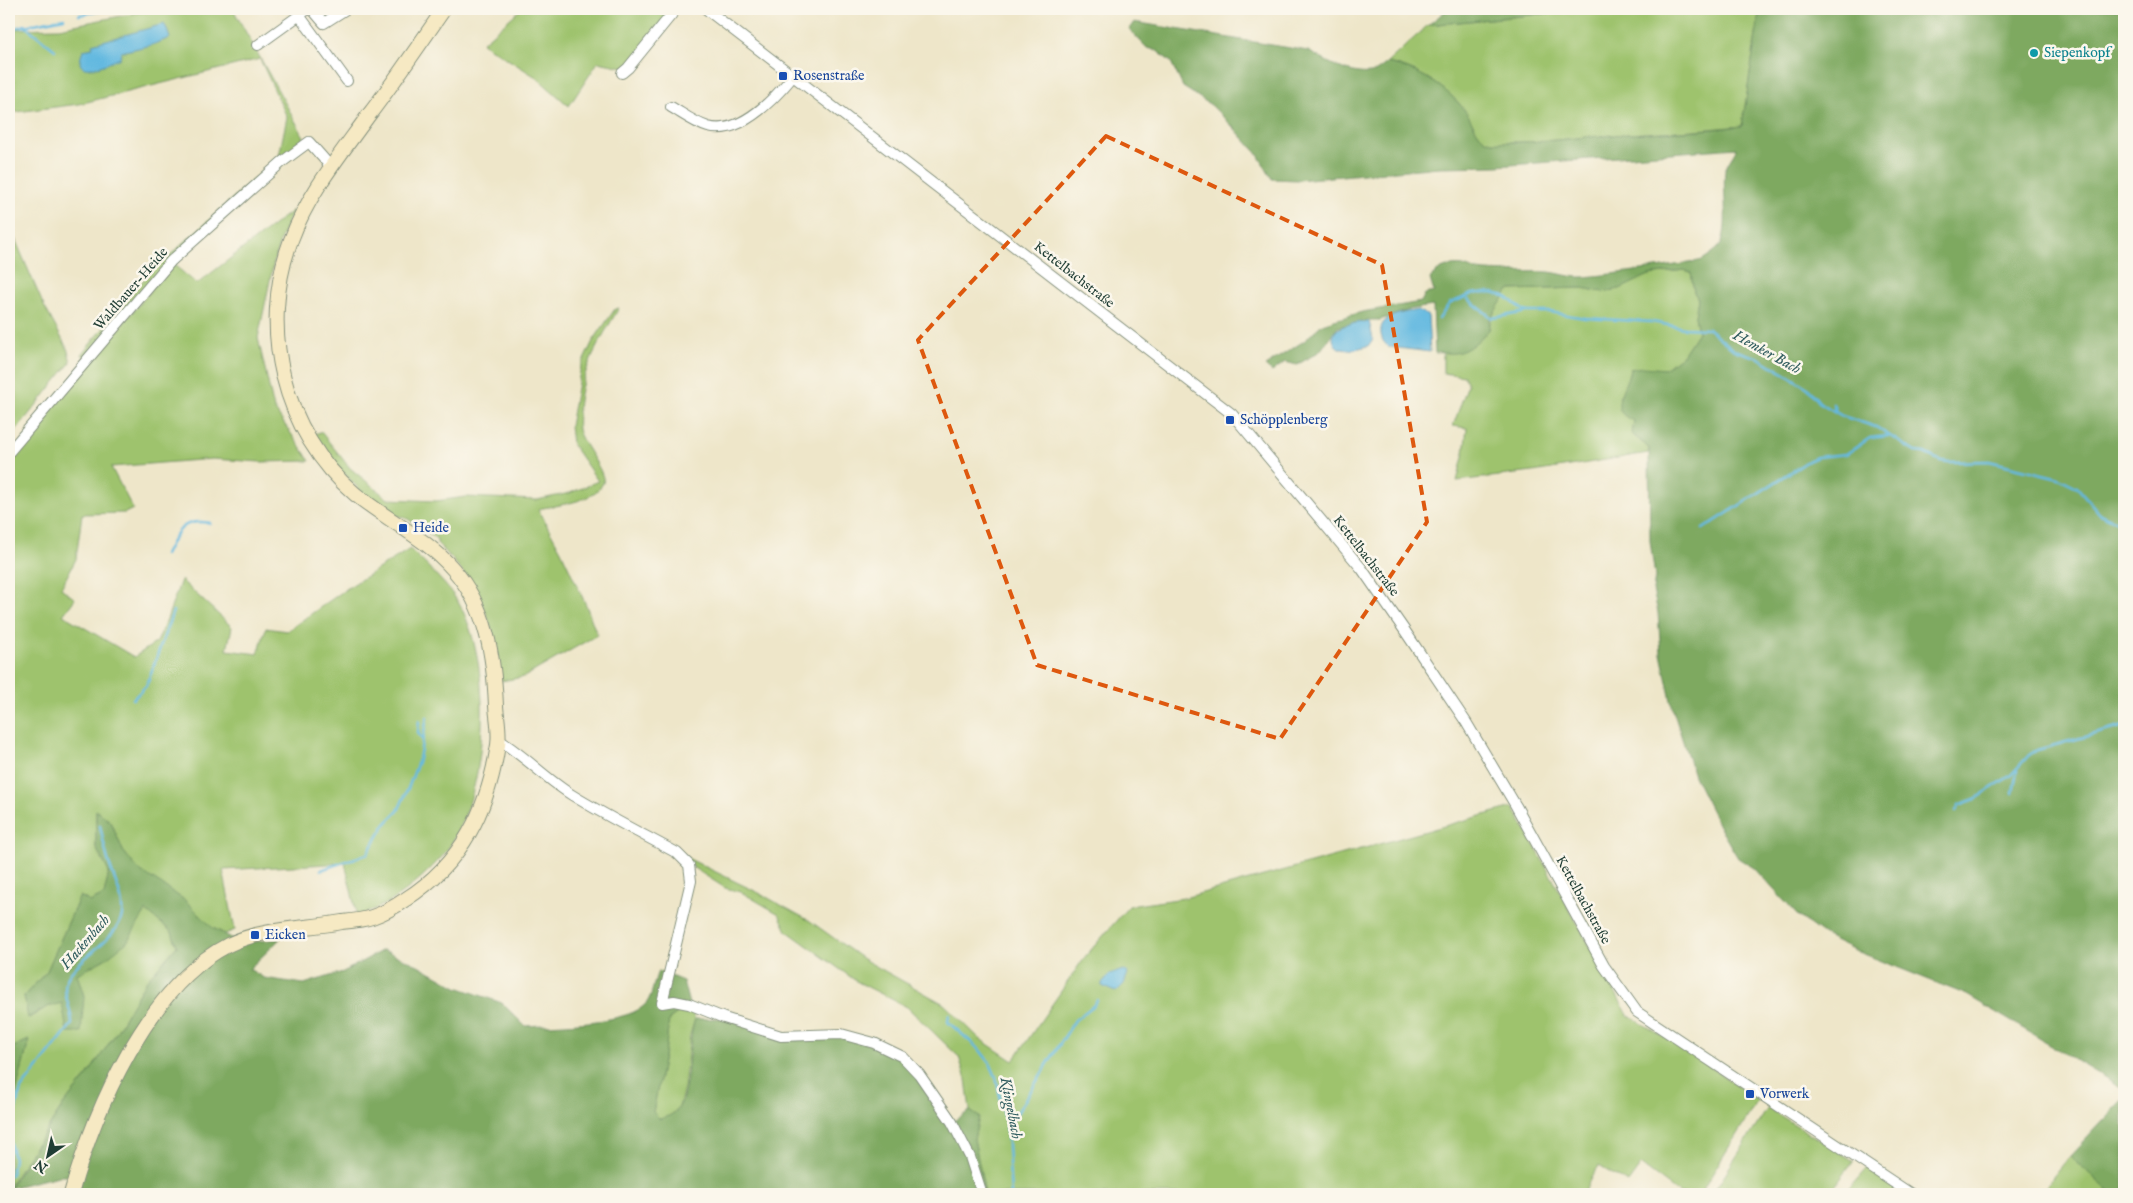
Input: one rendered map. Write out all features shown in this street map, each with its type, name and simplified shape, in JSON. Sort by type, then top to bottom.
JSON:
[{"type":"main road","points":[[71,1194],[90,1138],[122,1066],[148,1022],[178,983],[208,958],[230,945],[255,935],[373,917],[393,908],[430,883],[470,835],[490,779],[499,740],[495,681],[485,625],[466,586],[443,558],[354,493],[331,469],[304,431],[283,378],[276,333],[279,282],[284,259],[301,215],[331,167],[418,48],[444,9]]},
{"type":"main road","points":[[418,48],[453,9]]},
{"type":"street","points":[[258,45],[298,15],[310,9],[324,23],[333,12],[346,9]]},
{"type":"street","points":[[622,73],[676,9]]},
{"type":"street","name":"Kettelbachstraße","points":[[706,9],[1232,414],[1362,569],[1405,631],[1466,722],[1516,806],[1604,966],[1638,1012],[1911,1194]]},
{"type":"street","points":[[298,15],[347,81]]},
{"type":"street","points":[[671,107],[695,122],[710,128],[727,128],[761,108],[794,75]]},
{"type":"street","name":"Waldbauer-Heide","points":[[9,452],[171,262],[282,162],[308,142],[331,167]]},
{"type":"street","points":[[499,740],[517,751],[547,778],[573,796],[677,852],[689,866],[691,881],[662,1003],[674,1001],[689,1004],[724,1018],[781,1036],[841,1034],[874,1043],[903,1057],[919,1074],[952,1122],[970,1157],[982,1194]]},
{"type":"highlighted area","points":[[1106,136],[1382,265],[1427,522],[1280,739],[1037,665],[918,340]]},
{"type":"green space","points":[[157,9],[233,9],[304,137],[227,210],[84,357],[82,354],[145,278],[279,156],[287,117],[260,59],[79,104],[9,113],[9,29],[59,28]]},
{"type":"green space","points":[[521,9],[674,9],[628,68],[598,62],[569,106],[536,77],[482,43]]},
{"type":"green space","points":[[1448,9],[1593,9],[1428,25]]},
{"type":"green space","points":[[1593,9],[1760,9],[1742,126],[1543,141],[1490,142],[1480,136],[1466,112],[1441,87],[1410,70],[1387,63],[1428,25]]},
{"type":"green space","points":[[1760,9],[2124,9],[2124,1089],[1967,995],[1859,952],[1824,935],[1798,916],[1754,868],[1738,858],[1720,828],[1694,776],[1673,710],[1661,654],[1658,613],[1653,590],[1655,577],[1650,541],[1649,448],[1632,434],[1634,421],[1625,416],[1619,405],[1630,369],[1643,367],[1665,369],[1683,355],[1698,332],[1695,316],[1698,299],[1694,292],[1691,272],[1684,270],[1649,275],[1620,289],[1603,292],[1582,288],[1509,290],[1490,319],[1489,330],[1478,341],[1460,352],[1435,353],[1433,306],[1412,309],[1380,320],[1369,320],[1338,327],[1320,351],[1297,365],[1285,362],[1272,372],[1265,366],[1304,341],[1322,324],[1362,312],[1421,302],[1425,294],[1434,292],[1430,279],[1433,275],[1448,267],[1463,266],[1475,270],[1549,272],[1579,277],[1642,270],[1702,260],[1716,250],[1722,241],[1725,223],[1725,171],[1737,148],[1497,166],[1440,167],[1298,180],[1272,179],[1257,153],[1235,129],[1211,105],[1183,87],[1171,62],[1156,50],[1147,48],[1129,29],[1134,22],[1308,51],[1338,67],[1354,72],[1371,73],[1387,63],[1399,66],[1431,80],[1441,87],[1466,112],[1480,136],[1484,139],[1495,142],[1531,142],[1742,126]]},
{"type":"green space","points":[[293,210],[274,261],[258,338],[274,409],[310,461],[261,462],[212,459],[111,467],[133,509],[125,513],[82,514],[76,559],[61,588],[75,599],[63,615],[134,657],[157,642],[181,580],[232,627],[227,650],[258,654],[266,628],[287,631],[349,587],[410,549],[452,593],[462,609],[472,635],[479,666],[482,699],[482,733],[478,767],[471,799],[460,828],[445,853],[433,866],[411,887],[388,903],[357,917],[345,863],[223,870],[235,930],[225,934],[213,928],[186,901],[138,870],[123,851],[111,822],[96,811],[96,848],[109,872],[104,895],[90,902],[80,896],[47,971],[24,996],[29,1018],[47,1007],[84,996],[76,974],[105,959],[147,911],[172,932],[177,946],[146,981],[116,1033],[87,1076],[64,1104],[9,1186],[9,1120],[29,1040],[9,1049],[9,459],[173,264],[197,284]]},
{"type":"green space","points":[[9,225],[43,304],[67,348],[71,362],[9,439]]},
{"type":"green space","points":[[1684,270],[1691,272],[1694,292],[1698,299],[1695,316],[1698,332],[1683,355],[1665,369],[1630,369],[1626,385],[1619,397],[1634,421],[1632,434],[1649,448],[1648,453],[1533,472],[1457,481],[1464,453],[1467,428],[1453,426],[1468,384],[1464,376],[1443,373],[1443,351],[1463,350],[1489,330],[1494,314],[1508,290],[1582,288],[1604,292],[1649,275]]},
{"type":"green space","points":[[619,308],[592,356],[583,382],[578,410],[580,435],[601,472],[603,483],[598,490],[583,499],[538,509],[561,551],[586,605],[597,635],[524,677],[501,681],[489,622],[475,590],[465,575],[437,543],[437,539],[408,519],[392,514],[364,494],[329,458],[313,434],[321,432],[350,468],[388,499],[436,501],[466,497],[537,500],[570,493],[598,481],[572,444],[570,426],[581,366],[593,341],[615,309]]},
{"type":"green space","points":[[1513,807],[1628,1015],[1687,1051],[1758,1100],[1700,1194],[1680,1194],[1641,1165],[1628,1183],[1599,1166],[1583,1194],[985,1194],[974,1139],[979,1117],[970,1111],[966,1079],[959,1057],[907,1007],[856,981],[787,931],[779,914],[741,892],[725,888],[689,865],[677,853],[759,893],[810,921],[863,959],[944,1004],[980,1039],[1013,1061],[1084,958],[1129,906],[1184,898]]},
{"type":"green space","points":[[96,810],[111,822],[123,851],[138,869],[186,901],[213,928],[241,943],[280,939],[249,969],[264,978],[304,984],[343,972],[383,950],[418,965],[457,987],[502,1003],[525,1026],[591,1022],[627,1015],[640,1009],[648,1001],[658,971],[683,981],[689,1004],[669,1019],[666,1046],[653,1112],[660,1119],[675,1112],[683,1099],[695,1019],[724,1018],[781,1036],[841,1034],[903,1057],[952,1122],[970,1111],[979,1117],[974,1139],[985,1194],[77,1194],[70,1176],[59,1176],[9,1188],[64,1104],[87,1076],[116,1033],[146,981],[177,946],[172,932],[146,911],[127,942],[105,959],[77,974],[84,996],[81,1032],[67,1032],[62,1003],[47,1007],[28,1018],[24,996],[47,971],[80,896],[90,902],[104,895],[109,872],[96,848]]},
{"type":"green space","points":[[689,1004],[695,1019],[690,1035],[684,1088],[679,1107],[670,1116],[660,1119],[653,1112],[666,1046],[669,1019]]},
{"type":"green space","points":[[29,1040],[9,1120],[9,1049]]},
{"type":"green space","points":[[2124,1099],[2124,1194],[2112,1194],[2070,1156]]},
{"type":"green space","points":[[1768,1108],[1854,1161],[1829,1194],[1712,1194]]},
{"type":"green space","points":[[2070,1156],[2112,1194],[2039,1194]]},
{"type":"green space","points":[[1867,1168],[1901,1194],[1844,1194]]},
{"type":"water","points":[[164,24],[170,38],[152,45],[121,52],[120,58],[98,67],[86,68],[80,62],[83,50],[93,48],[92,44]]},
{"type":"water","points":[[1418,310],[1428,316],[1430,352],[1386,345],[1381,334],[1381,328],[1384,323],[1393,316]]},
{"type":"water","points":[[1369,321],[1373,339],[1368,346],[1348,350],[1338,348],[1333,336],[1338,329],[1349,324]]},
{"type":"water","points":[[1123,970],[1128,973],[1124,984],[1116,992],[1102,986],[1102,983],[1109,975]]},
{"type":"waterway","points":[[79,15],[110,9]]},
{"type":"waterway","points":[[9,29],[64,18]]},
{"type":"waterway","points":[[24,25],[55,50]]},
{"type":"waterway","name":"Hemker Bach","points":[[1439,319],[1449,304],[1472,294],[1487,292],[1505,296],[1524,311],[1529,312],[1549,312],[1585,318],[1652,322],[1684,328],[1709,329],[1734,350],[1759,358],[1808,388],[1819,402],[1842,416],[1876,427],[1915,452],[1924,453],[1941,461],[1949,462],[1989,461],[2059,478],[2077,487],[2100,514],[2124,525]]},
{"type":"waterway","points":[[1468,299],[1492,318],[1527,312]]},
{"type":"waterway","name":"Hemker Bach","points":[[1833,404],[1836,412]]},
{"type":"waterway","points":[[1703,529],[1808,461],[1817,457],[1846,454],[1870,438],[1888,436]]},
{"type":"waterway","name":"Hackenbach","points":[[165,555],[181,528],[192,523],[210,523]]},
{"type":"waterway","name":"Hackenbach","points":[[133,699],[146,686],[173,611]]},
{"type":"waterway","points":[[321,870],[367,854],[386,823],[398,811],[419,759],[427,717]]},
{"type":"waterway","points":[[419,721],[418,733],[422,739]]},
{"type":"waterway","points":[[1956,811],[1959,805],[1975,799],[2010,776],[2029,755],[2037,750],[2124,726]]},
{"type":"waterway","points":[[2013,793],[2017,770]]},
{"type":"waterway","name":"Hackenbach","points":[[11,1175],[14,1159],[10,1142],[10,1130],[21,1089],[72,1024],[65,990],[67,979],[72,971],[113,932],[119,924],[122,915],[120,895],[100,826]]},
{"type":"waterway","points":[[1007,1129],[1075,1020],[1093,1006],[1097,1000]]},
{"type":"waterway","name":"Klingelbach","points":[[949,1014],[948,1022],[979,1049],[990,1063],[996,1077],[1007,1129],[1011,1194]]},
{"type":"place","name":"Siepenkopf","points":[[2034,53]]},
{"type":"place","name":"Rosenstraße","points":[[783,76]]},
{"type":"place","name":"Schöpplenberg","points":[[1230,420]]},
{"type":"place","name":"Heide","points":[[403,528]]},
{"type":"place","name":"Eicken","points":[[255,935]]},
{"type":"place","name":"Vorwerk","points":[[1750,1094]]}]
